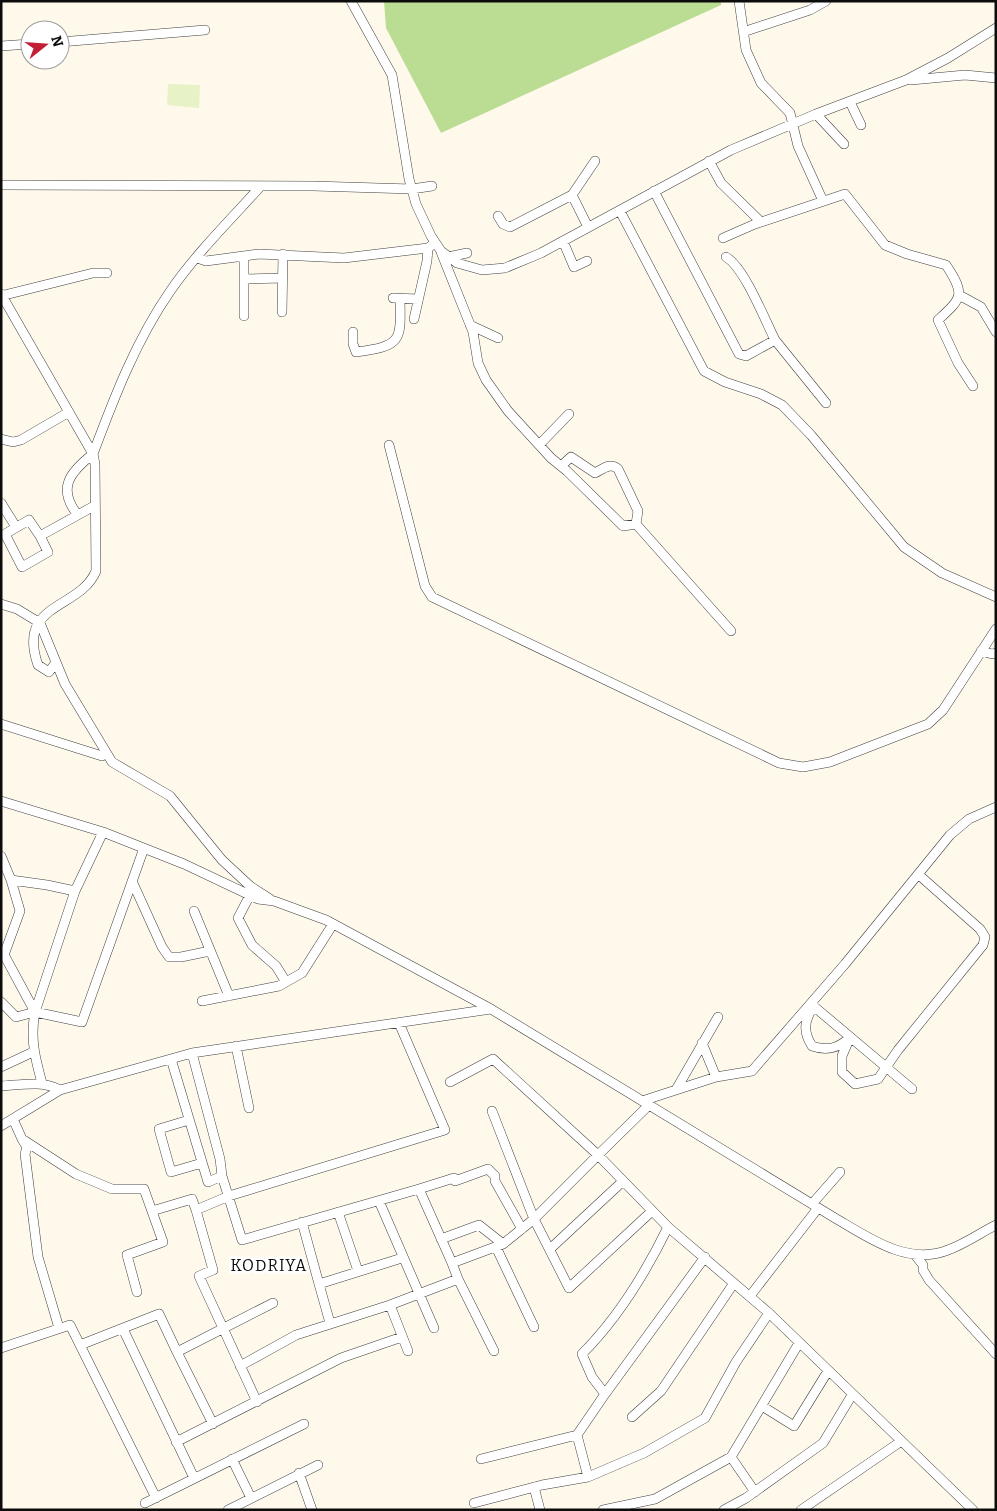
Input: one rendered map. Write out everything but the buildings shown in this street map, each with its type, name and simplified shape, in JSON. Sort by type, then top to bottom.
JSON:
[{"type":"street","points":[[351,1],[392,76],[412,189],[432,245],[457,263],[482,270],[505,268],[541,253],[709,162],[816,114],[906,80],[948,58],[996,28]]},
{"type":"street","points":[[739,1],[746,50],[762,83],[786,107],[793,124],[798,146],[823,201]]},
{"type":"street","points":[[743,32],[810,10],[826,1]]},
{"type":"street","points":[[70,41],[205,30]]},
{"type":"street","points":[[1,46],[20,45]]},
{"type":"street","points":[[906,80],[965,75],[996,78]]},
{"type":"street","points":[[850,102],[861,125]]},
{"type":"street","points":[[816,114],[844,144]]},
{"type":"street","points":[[498,216],[503,224],[510,227],[572,195],[595,161]]},
{"type":"street","points":[[709,162],[721,183],[761,222]]},
{"type":"street","points":[[1,185],[261,186],[412,189],[432,186]]},
{"type":"street","points":[[77,514],[68,503],[68,481],[77,466],[93,454],[117,390],[150,323],[171,288],[261,186]]},
{"type":"street","points":[[654,191],[739,354],[746,356],[775,340]]},
{"type":"street","points":[[724,238],[761,222],[845,194],[885,245],[907,254],[946,265],[960,295],[981,307],[996,332]]},
{"type":"street","points":[[572,195],[588,227]]},
{"type":"street","points":[[620,211],[704,371],[725,382],[761,394],[782,405],[811,435],[904,547],[942,573],[996,597]]},
{"type":"street","points":[[563,241],[574,267],[587,261]]},
{"type":"street","points":[[197,258],[206,261],[244,256],[283,254],[344,258],[432,245]]},
{"type":"street","points":[[414,319],[432,245]]},
{"type":"street","points":[[445,254],[467,253]]},
{"type":"street","points":[[282,312],[283,254]]},
{"type":"street","points":[[445,254],[470,325],[478,363],[486,380],[508,411],[539,445],[623,526],[636,524]]},
{"type":"street","points":[[244,256],[244,316]]},
{"type":"street","points":[[726,256],[734,261],[775,340],[826,403]]},
{"type":"street","points":[[59,671],[48,672],[38,665],[32,646],[34,635],[46,612],[91,583],[96,571],[95,464],[93,454],[2,295],[93,273],[107,273]]},
{"type":"street","points":[[244,279],[282,278]]},
{"type":"street","points":[[960,295],[956,304],[938,320],[958,363],[973,386]]},
{"type":"street","points":[[353,332],[353,344],[356,352],[370,350],[396,340],[400,333],[396,298],[418,299]]},
{"type":"street","points":[[470,325],[498,338]]},
{"type":"street","points":[[1,439],[13,442],[21,440],[69,412]]},
{"type":"street","points":[[539,445],[569,414]]},
{"type":"street","points":[[389,445],[424,586],[432,597],[779,763],[803,767],[830,762],[928,724],[943,710],[996,629]]},
{"type":"street","points":[[561,466],[571,457],[595,473],[610,465],[618,469],[638,511],[636,524]]},
{"type":"street","points":[[1,503],[16,528]]},
{"type":"street","points":[[40,536],[94,506]]},
{"type":"street","points":[[29,520],[40,536],[48,552],[22,567],[5,534],[29,520]]},
{"type":"street","points":[[636,524],[731,631]]},
{"type":"street","points":[[1,604],[17,609],[40,623],[59,671],[112,762],[170,796],[222,860],[250,886],[274,902]]},
{"type":"street","points":[[981,651],[992,654],[996,653]]},
{"type":"street","points":[[48,672],[56,662]]},
{"type":"street","points":[[1,724],[102,756]]},
{"type":"street","points":[[1,801],[102,832],[144,848],[250,895],[333,924],[491,1009],[871,1239],[914,1255],[931,1255],[949,1250],[996,1225]]},
{"type":"street","points":[[452,1263],[499,1246],[522,1229],[598,1155],[645,1103],[677,1088],[716,1077],[752,1071],[813,1005],[960,825],[979,813],[996,807]]},
{"type":"street","points":[[42,1084],[33,1052],[32,1027],[35,1012],[75,891],[102,832]]},
{"type":"street","points":[[1,1002],[16,1017],[35,1012],[82,1022],[144,848]]},
{"type":"street","points":[[1,856],[20,911],[3,953],[35,1012]]},
{"type":"street","points":[[850,1037],[842,1056],[842,1072],[855,1084],[878,1079],[885,1067],[974,958],[985,941],[980,929],[919,875]]},
{"type":"street","points":[[10,880],[75,891]]},
{"type":"street","points":[[132,881],[169,957],[181,957],[210,951]]},
{"type":"street","points":[[250,895],[238,918],[252,945],[276,966],[286,982]]},
{"type":"street","points":[[194,912],[229,996]]},
{"type":"street","points":[[202,1001],[279,986],[302,973],[333,924]]},
{"type":"street","points":[[813,1005],[912,1089]]},
{"type":"street","points":[[813,1005],[806,1021],[805,1029],[812,1046],[828,1049],[838,1047],[850,1037]]},
{"type":"street","points":[[1,1126],[60,1090],[171,1059],[236,1046],[491,1009]]},
{"type":"street","points":[[1,1014],[11,1012]]},
{"type":"street","points":[[677,1088],[718,1017]]},
{"type":"street","points":[[196,1210],[230,1196],[445,1130],[399,1023]]},
{"type":"street","points":[[702,1043],[716,1077]]},
{"type":"street","points":[[236,1046],[249,1108]]},
{"type":"street","points":[[1,1067],[33,1052]]},
{"type":"street","points":[[192,1054],[222,1176],[230,1196],[242,1240],[488,1169],[495,1176],[495,1181],[522,1229]]},
{"type":"street","points":[[450,1082],[492,1058],[598,1155],[622,1182],[668,1227],[769,1313],[900,1442],[973,1510]]},
{"type":"street","points":[[171,1059],[208,1182],[222,1176]]},
{"type":"street","points":[[1,1086],[42,1084],[51,1085],[60,1090]]},
{"type":"street","points":[[492,1112],[534,1219],[569,1288],[652,1211]]},
{"type":"street","points":[[13,1119],[27,1147],[25,1154],[38,1257],[59,1328]]},
{"type":"street","points":[[189,1120],[159,1129],[171,1172],[202,1163]]},
{"type":"street","points":[[22,1139],[76,1174],[93,1182],[112,1189],[144,1188],[163,1242],[127,1255],[137,1292]]},
{"type":"street","points":[[750,1296],[840,1172]]},
{"type":"street","points":[[550,1249],[622,1182]]},
{"type":"street","points":[[419,1189],[458,1279],[494,1351]]},
{"type":"street","points":[[152,1211],[192,1199],[213,1270],[199,1276],[257,1402]]},
{"type":"street","points":[[379,1201],[402,1258],[434,1328]]},
{"type":"street","points":[[338,1212],[358,1271]]},
{"type":"street","points":[[302,1222],[330,1323]]},
{"type":"street","points":[[441,1239],[480,1225],[499,1246],[534,1327]]},
{"type":"street","points":[[605,1394],[592,1377],[582,1354],[601,1335],[651,1261],[668,1227]]},
{"type":"street","points":[[914,1255],[923,1265],[923,1270],[928,1280],[996,1354]]},
{"type":"street","points":[[481,1459],[577,1436],[605,1394],[705,1257]]},
{"type":"street","points":[[320,1284],[402,1258]]},
{"type":"street","points":[[240,1366],[296,1335],[420,1295],[458,1279]]},
{"type":"street","points":[[632,1418],[661,1391],[734,1283]]},
{"type":"street","points":[[177,1352],[273,1303]]},
{"type":"street","points":[[390,1305],[408,1351]]},
{"type":"street","points":[[474,1503],[534,1487],[588,1477],[644,1452],[705,1418],[736,1362],[769,1313]]},
{"type":"street","points":[[80,1345],[159,1314],[212,1424]]},
{"type":"street","points":[[1,1348],[70,1325],[156,1498]]},
{"type":"street","points":[[123,1329],[194,1478]]},
{"type":"street","points":[[176,1442],[341,1358],[402,1337]]},
{"type":"street","points":[[603,1510],[636,1506],[655,1499],[731,1457],[799,1343]]},
{"type":"street","points":[[762,1406],[794,1426],[828,1371]]},
{"type":"street","points":[[724,1510],[755,1492],[823,1443],[852,1395]]},
{"type":"street","points":[[145,1504],[304,1424]]},
{"type":"street","points":[[577,1436],[588,1477]]},
{"type":"street","points":[[801,1510],[900,1442]]},
{"type":"street","points":[[731,1457],[755,1492]]},
{"type":"street","points":[[232,1460],[251,1498]]},
{"type":"street","points":[[228,1510],[318,1465]]},
{"type":"street","points":[[299,1473],[312,1510]]},
{"type":"street","points":[[534,1487],[540,1510]]},
{"type":"green space","points":[[384,1],[721,1],[721,5],[441,133],[386,28]]},
{"type":"green space","points":[[168,84],[200,85],[199,108],[167,105]]},
{"type":"district","name":"KODRIYA","points":[[269,1265]]}]
